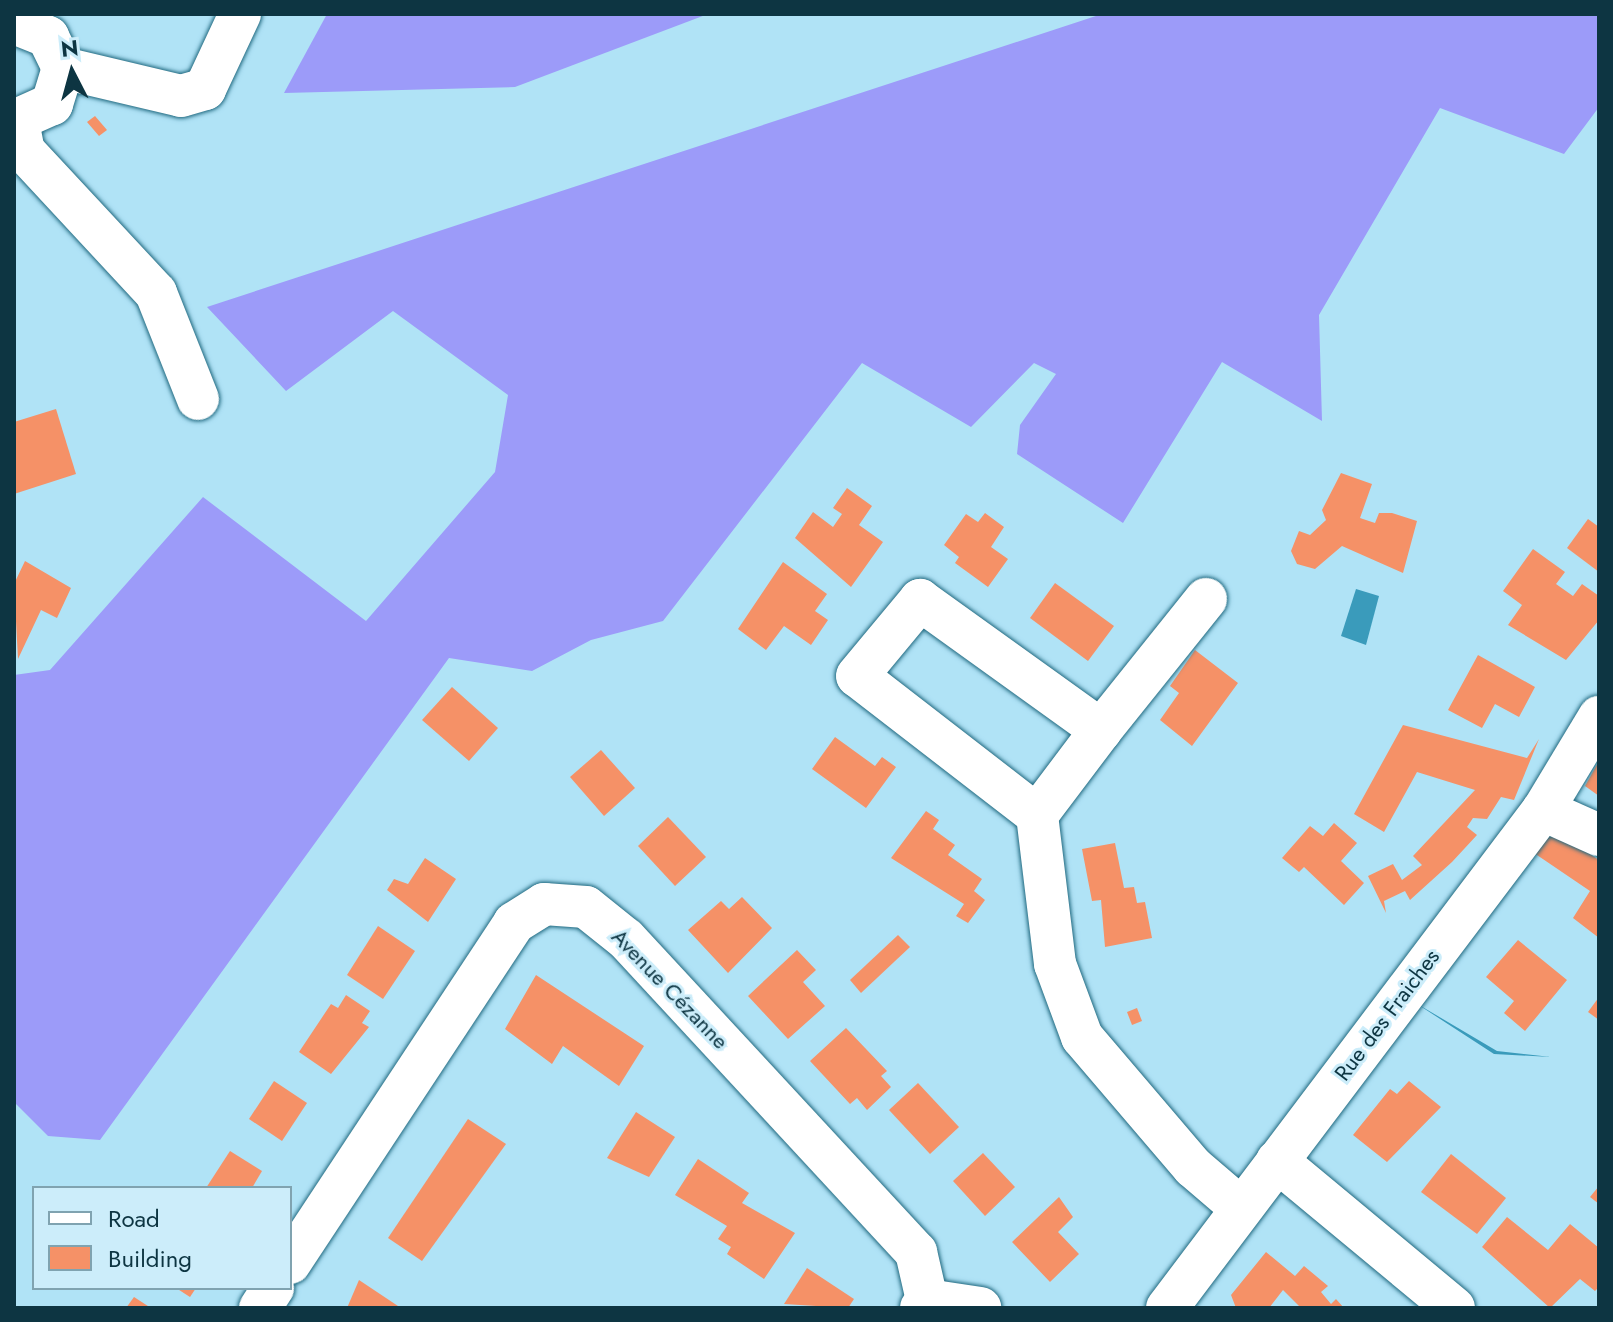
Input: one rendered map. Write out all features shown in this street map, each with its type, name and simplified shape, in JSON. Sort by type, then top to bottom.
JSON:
[{"type":"street","points":[[198,399],[156,293],[24,151],[16,121],[52,104],[47,36],[181,96],[205,89],[240,14]]},
{"type":"street","points":[[1206,599],[1037,815],[1055,964],[1082,1037],[1193,1167],[1241,1208]]},
{"type":"street","points":[[1037,815],[857,676],[920,600],[1101,730]]},
{"type":"street","name":"Rue des Fraiches","points":[[1167,1308],[1543,810],[1599,717]]},
{"type":"street","points":[[1543,810],[1599,835]]},
{"type":"street","name":"Avenue Cézanne","points":[[292,1260],[514,923],[544,904],[586,907],[626,939],[916,1252],[924,1304],[980,1308]]},
{"type":"street","points":[[1277,1161],[1454,1308]]},
{"type":"street","points":[[260,1308],[272,1290]]},
{"type":"shaded area","points":[[327,14],[708,14],[515,87],[284,93]]},
{"type":"shaded area","points":[[1102,14],[1599,14],[1599,107],[1564,154],[1440,108],[1319,315],[1322,421],[1222,362],[1123,523],[1017,454],[1020,425],[1056,374],[1034,363],[971,427],[862,363],[663,621],[591,640],[532,671],[449,658],[100,1140],[48,1136],[14,1102],[14,675],[50,670],[203,497],[366,621],[495,472],[508,395],[393,311],[286,391],[207,307]]},
{"type":"water","points":[[1356,589],[1379,596],[1366,645],[1341,636]]},
{"type":"water","points":[[1414,1002],[1497,1051],[1551,1057],[1494,1054]]},
{"type":"building","points":[[95,116],[107,130],[99,136],[87,122]]},
{"type":"building","points":[[56,409],[76,474],[14,494],[14,422]]},
{"type":"building","points":[[1341,473],[1372,484],[1360,518],[1375,523],[1379,513],[1392,513],[1417,521],[1403,573],[1342,546],[1315,569],[1297,564],[1291,551],[1299,531],[1310,535],[1326,520],[1322,510]]},
{"type":"building","points":[[847,488],[872,506],[859,525],[883,542],[851,587],[795,538],[813,512],[833,527],[842,514],[833,508]]},
{"type":"building","points":[[985,513],[1004,527],[991,547],[1008,559],[988,587],[955,563],[959,557],[944,545],[966,514],[978,522]]},
{"type":"building","points":[[1588,519],[1599,527],[1599,572],[1567,548]]},
{"type":"building","points":[[1533,549],[1565,572],[1556,584],[1573,596],[1582,584],[1599,596],[1599,620],[1566,660],[1508,625],[1522,605],[1503,591]]},
{"type":"building","points":[[25,561],[71,588],[57,618],[41,610],[18,659],[14,584]]},
{"type":"building","points":[[783,562],[827,594],[815,611],[828,620],[811,645],[784,626],[766,650],[738,629]]},
{"type":"building","points":[[1055,583],[1114,626],[1088,661],[1030,618]]},
{"type":"building","points":[[1195,650],[1238,683],[1192,746],[1160,720],[1179,693],[1170,686]]},
{"type":"building","points":[[1478,655],[1535,687],[1519,717],[1495,704],[1482,728],[1448,710]]},
{"type":"building","points":[[452,687],[498,728],[469,761],[422,720]]},
{"type":"building","points":[[1403,725],[1527,758],[1539,739],[1514,800],[1501,797],[1487,819],[1473,818],[1467,827],[1477,835],[1410,900],[1405,891],[1384,901],[1386,913],[1368,876],[1393,864],[1402,880],[1422,865],[1413,856],[1475,790],[1417,772],[1384,832],[1354,814]]},
{"type":"building","points":[[835,737],[875,766],[882,757],[896,767],[866,808],[812,769]]},
{"type":"building","points":[[601,750],[635,788],[604,816],[570,777]]},
{"type":"building","points":[[1599,761],[1599,796],[1585,786]]},
{"type":"building","points":[[926,811],[939,820],[933,829],[955,845],[948,855],[982,879],[974,891],[985,900],[968,923],[956,916],[964,904],[891,858]]},
{"type":"building","points":[[668,817],[706,857],[675,886],[638,846]]},
{"type":"building","points":[[1334,823],[1357,843],[1341,861],[1364,883],[1344,905],[1304,867],[1299,872],[1282,858],[1310,826],[1323,836]]},
{"type":"building","points":[[1547,826],[1599,860],[1599,938],[1573,918],[1590,891],[1534,853]]},
{"type":"building","points":[[1115,843],[1124,888],[1134,887],[1137,903],[1145,902],[1152,938],[1105,947],[1101,900],[1092,901],[1082,849]]},
{"type":"building","points":[[425,858],[456,879],[428,922],[387,890],[394,879],[408,884]]},
{"type":"building","points":[[742,897],[772,928],[728,973],[688,930],[721,901],[729,909]]},
{"type":"building","points":[[378,926],[415,951],[383,999],[347,975]]},
{"type":"building","points":[[898,935],[910,947],[861,993],[850,980]]},
{"type":"building","points":[[1518,940],[1567,980],[1525,1031],[1504,1013],[1514,1001],[1486,977]]},
{"type":"building","points":[[797,950],[816,970],[803,982],[825,1006],[788,1039],[748,996]]},
{"type":"building","points":[[536,975],[644,1046],[619,1086],[563,1046],[552,1064],[505,1029]]},
{"type":"building","points":[[346,995],[370,1011],[362,1023],[369,1027],[331,1074],[299,1052],[331,1004],[338,1008]]},
{"type":"building","points":[[1599,997],[1599,1020],[1588,1012]]},
{"type":"building","points":[[1137,1008],[1142,1021],[1132,1025],[1127,1012]]},
{"type":"building","points":[[846,1028],[887,1071],[881,1076],[891,1087],[867,1110],[857,1098],[850,1104],[810,1061]]},
{"type":"building","points":[[274,1081],[307,1103],[282,1141],[249,1119]]},
{"type":"building","points":[[1409,1081],[1441,1107],[1387,1162],[1353,1135],[1390,1089],[1397,1094]]},
{"type":"building","points":[[918,1083],[959,1127],[930,1154],[889,1110]]},
{"type":"building","points":[[636,1112],[675,1137],[649,1177],[607,1158]]},
{"type":"building","points":[[468,1119],[506,1144],[422,1261],[388,1238]]},
{"type":"building","points":[[230,1151],[262,1171],[253,1186],[207,1186]]},
{"type":"building","points":[[983,1153],[1015,1187],[985,1216],[953,1181]]},
{"type":"building","points":[[1451,1154],[1506,1198],[1477,1234],[1421,1192]]},
{"type":"building","points":[[698,1159],[749,1193],[742,1203],[795,1233],[764,1279],[727,1254],[731,1247],[718,1239],[727,1226],[675,1195]]},
{"type":"building","points":[[1599,1186],[1599,1204],[1590,1197]]},
{"type":"building","points":[[1059,1197],[1073,1217],[1058,1232],[1079,1254],[1050,1282],[1012,1242]]},
{"type":"building","points":[[1507,1217],[1548,1250],[1570,1224],[1599,1248],[1599,1287],[1595,1291],[1580,1279],[1550,1308],[1482,1247]]},
{"type":"building","points":[[1266,1252],[1295,1276],[1304,1266],[1328,1286],[1321,1292],[1331,1304],[1336,1299],[1344,1308],[1301,1308],[1283,1290],[1269,1308],[1236,1308],[1231,1295]]},
{"type":"building","points":[[807,1268],[854,1299],[848,1308],[784,1304]]},
{"type":"building","points":[[359,1280],[398,1306],[397,1308],[347,1308]]},
{"type":"building","points":[[179,1290],[195,1290],[190,1297]]},
{"type":"building","points":[[134,1297],[151,1308],[126,1308]]}]
